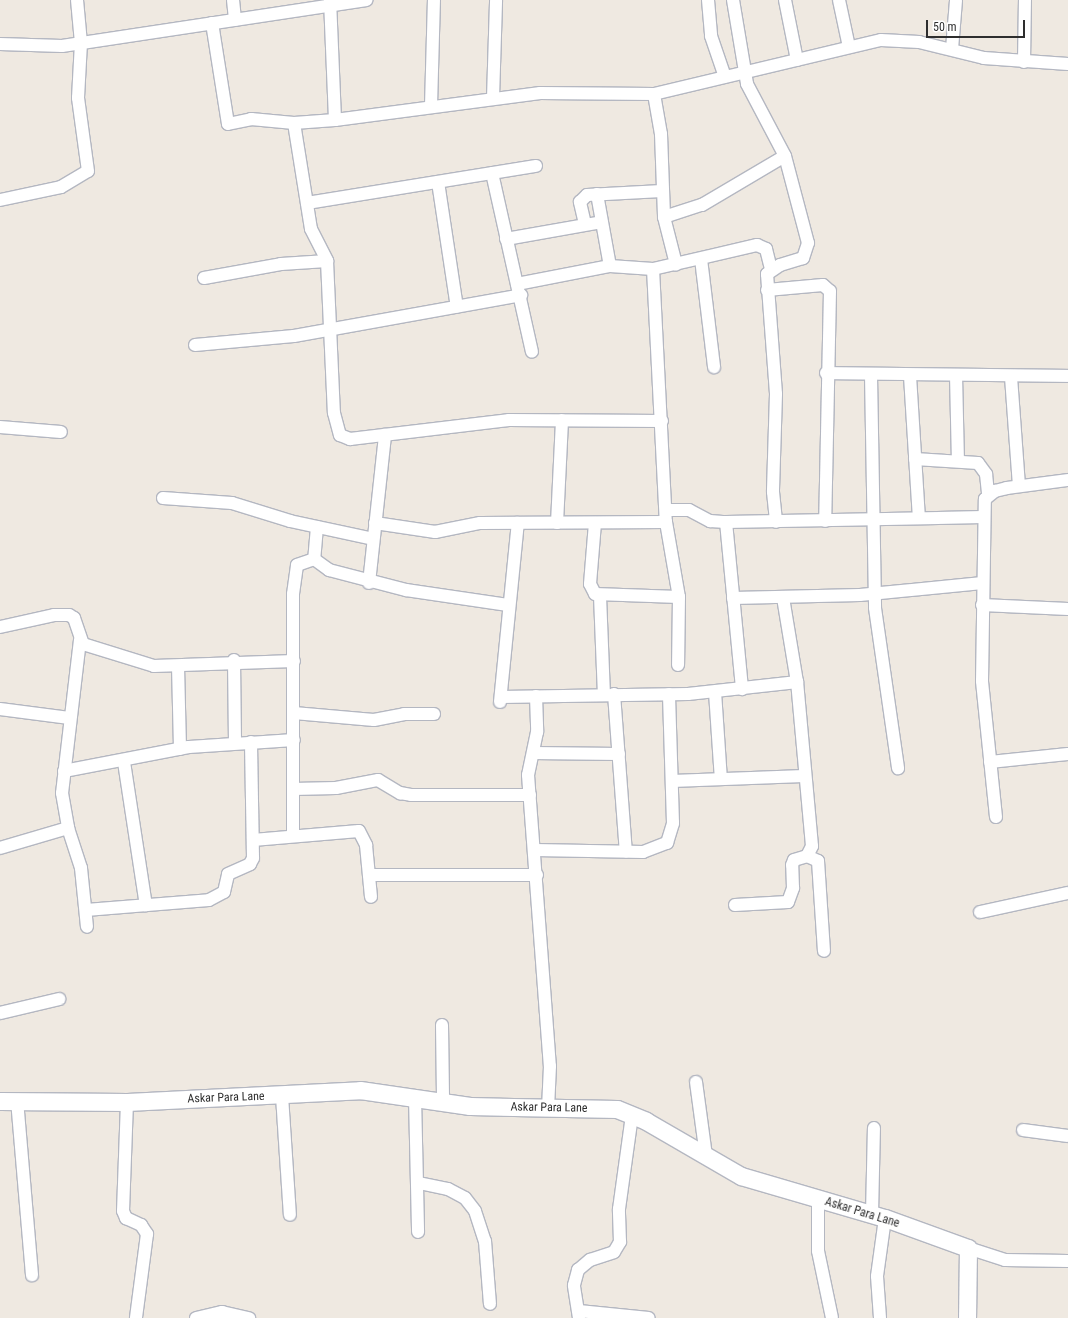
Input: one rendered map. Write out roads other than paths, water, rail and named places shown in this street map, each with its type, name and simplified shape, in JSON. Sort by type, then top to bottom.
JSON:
[{"type":"street","points":[[0,200],[47,192],[88,171],[78,98],[81,43],[77,0]]},
{"type":"street","points":[[233,0],[235,20]]},
{"type":"street","points":[[0,44],[48,47],[212,24],[330,2],[367,0]]},
{"type":"street","points":[[431,106],[434,0]]},
{"type":"street","points":[[493,98],[496,0]]},
{"type":"street","points":[[708,0],[712,36],[725,77]]},
{"type":"street","points":[[733,0],[745,73],[755,104],[785,156],[808,252],[804,258],[771,269],[766,274],[774,346],[776,422],[772,492],[776,522]]},
{"type":"street","points":[[785,0],[797,60]]},
{"type":"street","points":[[839,0],[850,47]]},
{"type":"street","points":[[952,49],[956,0]]},
{"type":"street","points":[[1024,62],[1026,0]]},
{"type":"street","points":[[330,2],[335,120]]},
{"type":"street","points":[[212,24],[228,124],[252,119],[294,123],[335,120],[493,98],[567,92],[627,96],[654,94],[881,40],[952,49],[984,58],[1068,64]]},
{"type":"street","points":[[654,94],[660,134],[664,217],[676,264]]},
{"type":"street","points":[[294,123],[306,203],[314,239],[327,261],[338,430],[350,438],[509,420],[662,421]]},
{"type":"street","points":[[664,217],[702,205],[785,156]]},
{"type":"street","points":[[306,203],[536,166]]},
{"type":"street","points":[[492,173],[532,352]]},
{"type":"street","points":[[438,182],[457,307]]},
{"type":"street","points":[[585,224],[580,202],[587,196],[598,194],[662,191]]},
{"type":"street","points":[[598,194],[610,266]]},
{"type":"street","points":[[506,239],[602,222]]},
{"type":"street","points":[[195,345],[269,340],[457,307],[610,266],[653,269],[763,246],[771,269]]},
{"type":"street","points":[[701,259],[714,366]]},
{"type":"street","points":[[204,278],[281,264],[327,261]]},
{"type":"street","points":[[653,269],[666,522],[679,597],[678,665]]},
{"type":"street","points":[[767,290],[827,287],[830,297],[826,373],[825,520]]},
{"type":"street","points":[[826,373],[910,376],[1068,376]]},
{"type":"street","points":[[871,375],[874,594],[898,768]]},
{"type":"street","points":[[956,375],[958,461]]},
{"type":"street","points":[[910,376],[919,518]]},
{"type":"street","points":[[1011,376],[1019,486]]},
{"type":"street","points":[[558,523],[562,420]]},
{"type":"street","points":[[0,427],[61,432]]},
{"type":"street","points":[[369,583],[385,435]]},
{"type":"street","points":[[915,459],[958,461],[982,466],[988,494],[983,517],[982,681],[996,817]]},
{"type":"street","points":[[988,494],[1019,486],[1068,480]]},
{"type":"street","points":[[163,498],[232,503],[317,527],[374,539]]},
{"type":"street","points":[[666,510],[688,510],[710,521],[726,522],[983,517]]},
{"type":"street","points":[[375,523],[435,532],[471,524],[666,522]]},
{"type":"street","points":[[726,522],[742,689]]},
{"type":"street","points":[[518,523],[508,605],[500,699],[536,696],[715,692],[797,682]]},
{"type":"street","points":[[595,523],[590,584],[591,590],[600,596],[679,597]]},
{"type":"street","points":[[314,559],[317,527]]},
{"type":"street","points":[[293,836],[295,570],[300,562],[314,559],[329,570],[369,583],[508,605]]},
{"type":"street","points":[[733,598],[874,594],[982,583]]},
{"type":"street","points":[[600,596],[609,694],[619,754],[626,852]]},
{"type":"street","points":[[784,597],[797,682],[804,776],[812,846],[807,856]]},
{"type":"street","points":[[982,604],[1068,609]]},
{"type":"street","points":[[0,628],[64,614],[74,618],[80,640],[69,718],[62,793],[68,828],[81,868],[87,927]]},
{"type":"street","points":[[80,640],[143,663],[178,666],[234,660],[294,661]]},
{"type":"street","points":[[234,660],[235,743]]},
{"type":"street","points":[[178,666],[180,749]]},
{"type":"street","points":[[715,692],[721,779]]},
{"type":"street","points":[[535,850],[642,852],[667,843],[673,823],[669,694]]},
{"type":"street","points":[[536,696],[537,732],[528,775],[537,875],[550,1066],[548,1109]]},
{"type":"street","points":[[0,709],[69,718]]},
{"type":"street","points":[[294,713],[374,720],[404,714],[434,714]]},
{"type":"street","points":[[64,771],[124,762],[180,749],[235,743],[294,740]]},
{"type":"street","points":[[86,910],[217,898],[224,892],[228,874],[250,864],[254,840],[251,742]]},
{"type":"street","points":[[533,753],[619,754]]},
{"type":"street","points":[[990,762],[1068,754]]},
{"type":"street","points":[[124,762],[146,905]]},
{"type":"street","points":[[672,781],[804,776]]},
{"type":"street","points":[[293,789],[336,788],[378,780],[400,793],[411,795],[530,795]]},
{"type":"street","points":[[0,848],[68,828]]},
{"type":"street","points":[[254,840],[359,831],[364,837],[371,897]]},
{"type":"street","points":[[735,905],[788,902],[793,888],[792,865],[794,860],[807,856],[818,861],[824,951]]},
{"type":"street","points":[[369,875],[537,875]]},
{"type":"street","points":[[980,912],[1068,893]]},
{"type":"street","points":[[0,1013],[59,1000]]},
{"type":"street","points":[[442,1025],[443,1102]]},
{"type":"street","points":[[696,1082],[706,1156]]},
{"type":"street","name":"Askar Para Lane","points":[[0,1101],[127,1102],[282,1096],[360,1090],[443,1102],[548,1109],[617,1109],[632,1115],[741,1176],[818,1200],[879,1216],[1005,1260],[1068,1261]]},
{"type":"street","points":[[282,1096],[290,1215]]},
{"type":"street","points":[[415,1097],[419,1183],[418,1232]]},
{"type":"street","points":[[17,1100],[32,1275]]},
{"type":"street","points":[[127,1102],[123,1210],[126,1218],[141,1225],[148,1234],[136,1318]]},
{"type":"street","points":[[632,1115],[619,1209],[620,1242],[614,1252],[590,1260],[578,1270],[574,1285],[579,1314],[649,1318]]},
{"type":"street","points":[[874,1128],[879,1216],[878,1276],[880,1318]]},
{"type":"street","points":[[1023,1130],[1068,1136]]},
{"type":"street","points":[[419,1183],[459,1195],[475,1211],[485,1241],[490,1304]]},
{"type":"street","points":[[818,1200],[818,1246],[832,1318]]},
{"type":"street","points":[[968,1248],[968,1318]]},
{"type":"street","points":[[196,1318],[222,1312],[249,1318]]}]
